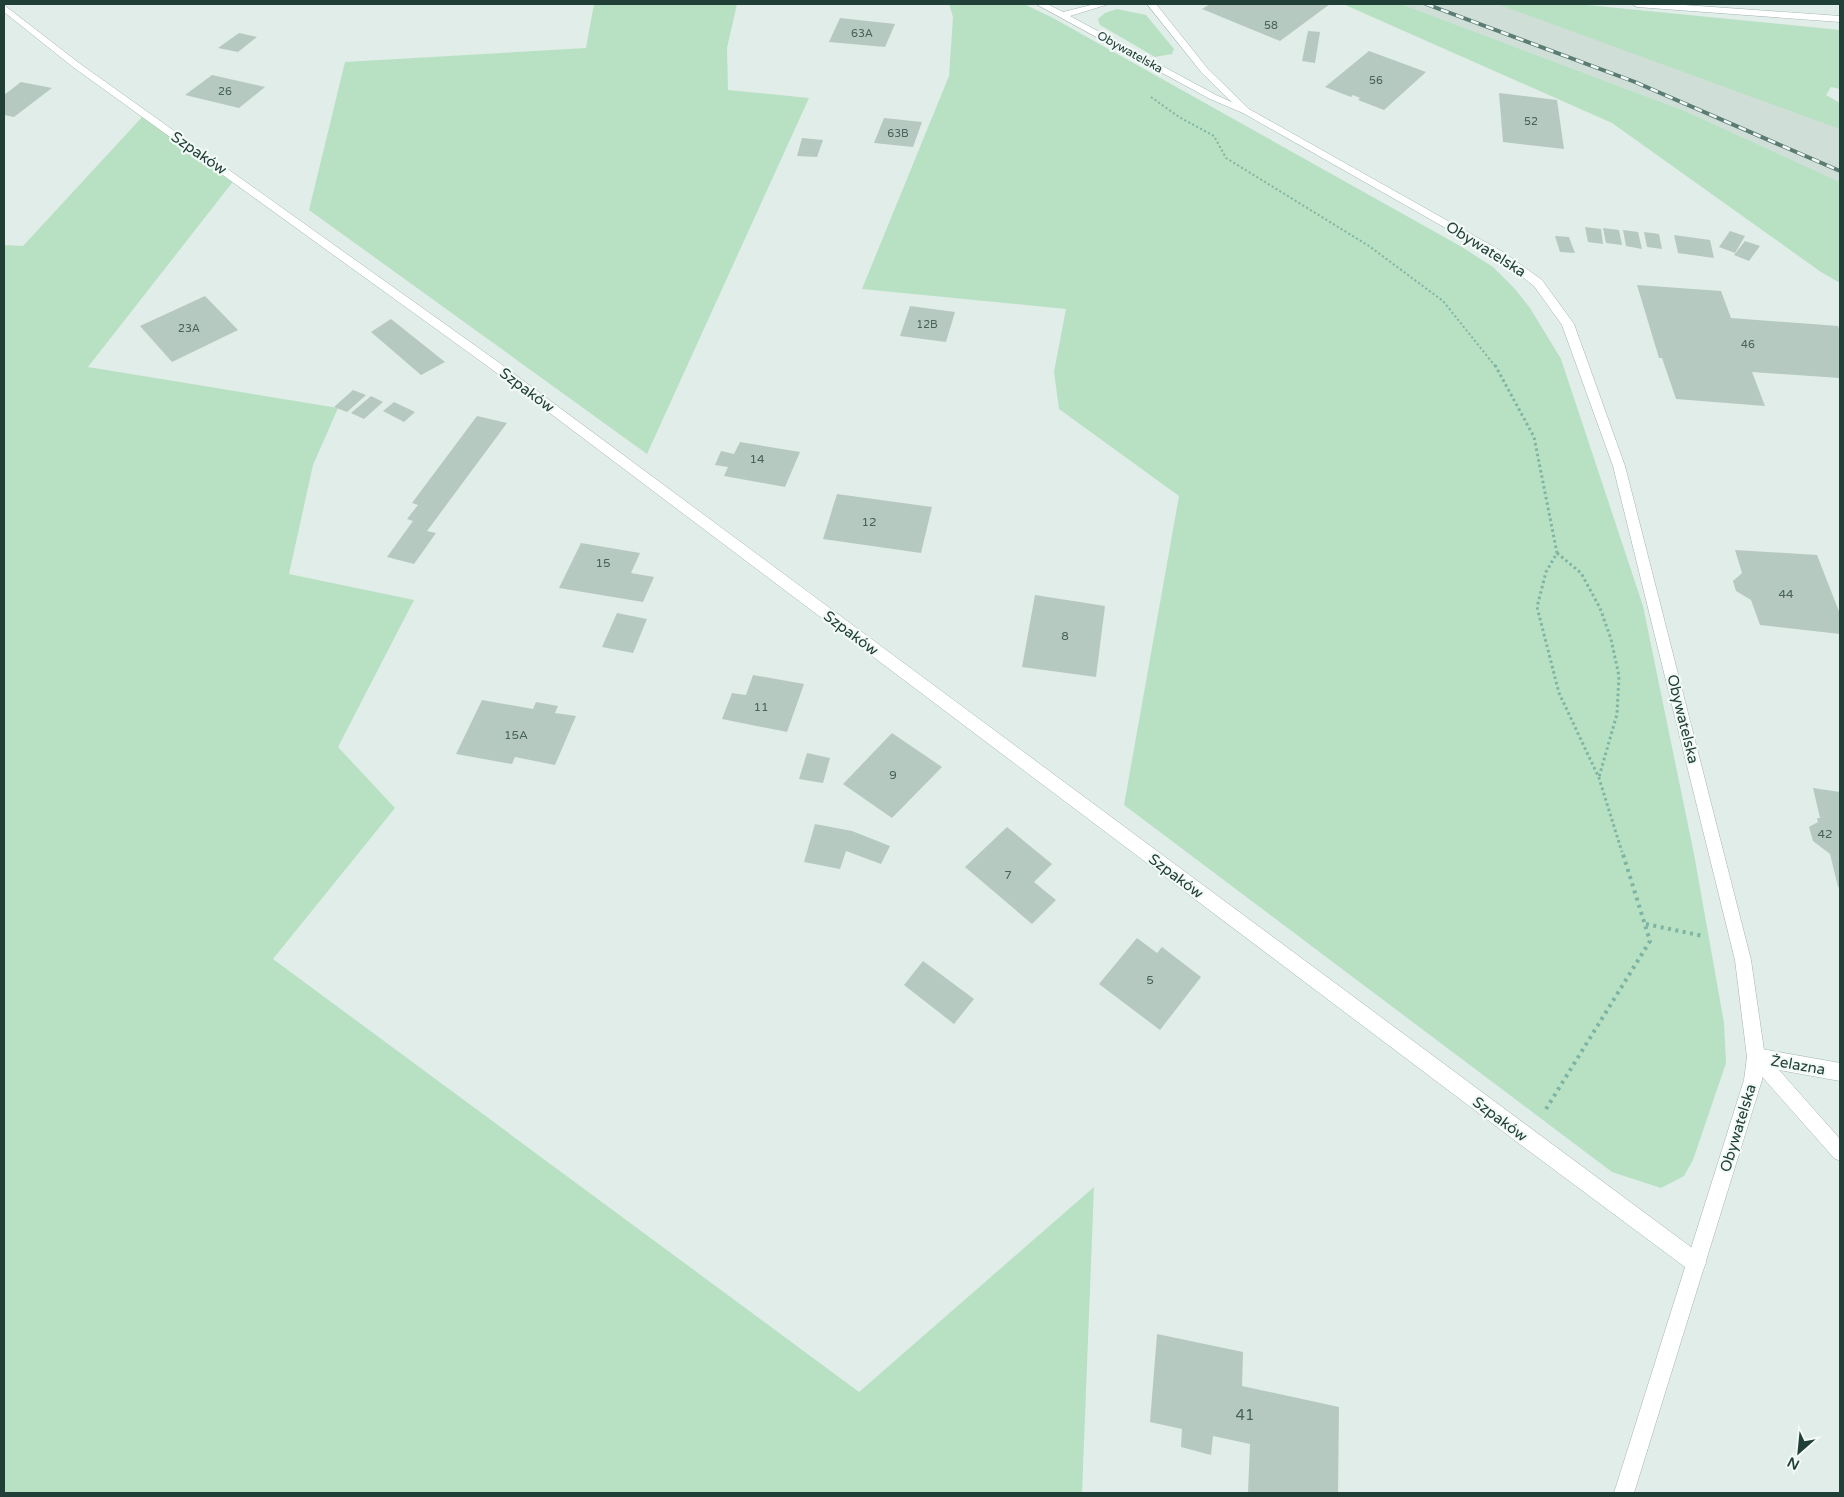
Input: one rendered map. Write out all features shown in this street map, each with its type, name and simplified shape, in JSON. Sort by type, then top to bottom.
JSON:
[{"type":"street","name":"Obywatelska","points":[[1042,4],[1213,98],[1246,111],[1499,254],[1538,284],[1568,324],[1619,466],[1743,960],[1756,1057],[1753,1080],[1624,1493]]},
{"type":"street","points":[[1063,15],[1105,4]]},
{"type":"street","name":"Obywatelska","points":[[1151,4],[1205,71],[1246,111]]},
{"type":"street","points":[[1638,4],[1840,19]]},
{"type":"street","name":"Szpaków","points":[[4,8],[76,65],[498,368],[1527,1140],[1696,1263]]},
{"type":"street","points":[[1756,1057],[1840,1152]]},
{"type":"street","name":"Żelazna","points":[[1756,1057],[1840,1072]]},
{"type":"path","points":[[1148,95],[1179,117],[1214,136],[1226,158],[1369,246],[1443,301],[1492,360],[1534,437],[1558,553],[1581,573],[1600,608],[1612,640],[1619,676],[1617,714],[1599,778]]},
{"type":"path","points":[[1527,1140],[1650,941],[1599,778],[1559,693],[1538,607],[1546,572],[1558,553]]},
{"type":"shaded area","points":[[1401,4],[1506,4],[1840,126],[1840,182],[1685,111]]},
{"type":"green space","points":[[594,4],[737,4],[727,48],[728,90],[809,98],[647,454],[309,210],[345,62],[586,48]]},
{"type":"green space","points":[[949,4],[1024,4],[1053,18],[1462,247],[1493,267],[1515,289],[1530,308],[1561,359],[1643,606],[1694,854],[1724,1023],[1726,1063],[1693,1160],[1684,1176],[1661,1188],[1612,1172],[1124,805],[1179,496],[1059,409],[1054,372],[1066,309],[862,289],[949,76],[953,17]]},
{"type":"green space","points":[[1343,4],[1401,4],[1685,111],[1840,182],[1840,283],[1821,272],[1612,123]]},
{"type":"green space","points":[[1497,4],[1577,4],[1840,30],[1840,89],[1831,87],[1826,95],[1840,103],[1840,129]]},
{"type":"green space","points":[[1117,9],[1146,15],[1174,49],[1172,54],[1155,57],[1100,25],[1098,19],[1105,13]]},
{"type":"green space","points":[[144,115],[235,179],[88,367],[338,408],[313,465],[289,574],[414,600],[338,747],[395,808],[273,959],[859,1392],[1094,1187],[1082,1493],[4,1493],[4,245],[23,246]]},
{"type":"building","points":[[1210,4],[1330,4],[1280,41],[1202,9]]},
{"type":"building","points":[[840,18],[895,24],[885,47],[829,42]]},
{"type":"building","points":[[1308,31],[1320,32],[1315,63],[1302,61]]},
{"type":"building","points":[[239,33],[257,37],[238,52],[218,48]]},
{"type":"building","points":[[1369,51],[1426,72],[1384,110],[1358,100],[1360,98],[1353,95],[1351,97],[1325,87]]},
{"type":"building","points":[[212,75],[265,87],[239,108],[185,95]]},
{"type":"building","points":[[21,82],[52,88],[14,117],[4,115],[4,95]]},
{"type":"building","points":[[1499,93],[1557,100],[1564,149],[1503,142]]},
{"type":"building","points":[[884,118],[922,122],[913,147],[874,143]]},
{"type":"building","points":[[802,138],[823,140],[817,157],[797,156]]},
{"type":"building","points":[[1585,227],[1601,229],[1603,244],[1588,242]]},
{"type":"building","points":[[1603,228],[1619,230],[1622,245],[1606,243]]},
{"type":"building","points":[[1623,230],[1638,232],[1642,249],[1626,246]]},
{"type":"building","points":[[1730,231],[1745,236],[1735,253],[1719,247]]},
{"type":"building","points":[[1644,232],[1659,234],[1662,249],[1647,247]]},
{"type":"building","points":[[1674,235],[1710,240],[1714,258],[1678,253]]},
{"type":"building","points":[[1555,236],[1569,237],[1575,253],[1560,252]]},
{"type":"building","points":[[1745,241],[1760,246],[1749,261],[1734,255]]},
{"type":"building","points":[[1637,285],[1721,291],[1731,318],[1838,326],[1840,331],[1840,378],[1752,372],[1765,406],[1676,399],[1662,358],[1659,358]]},
{"type":"building","points":[[205,296],[238,330],[172,362],[140,326]]},
{"type":"building","points":[[910,306],[955,312],[946,342],[900,336]]},
{"type":"building","points":[[391,319],[445,362],[421,375],[371,332]]},
{"type":"building","points":[[353,390],[366,395],[347,412],[334,407]]},
{"type":"building","points":[[371,396],[383,402],[364,419],[351,413]]},
{"type":"building","points":[[394,402],[415,412],[404,422],[383,411]]},
{"type":"building","points":[[477,416],[507,423],[427,531],[436,533],[414,564],[387,557],[413,521],[407,519],[418,505],[412,503]]},
{"type":"building","points":[[740,442],[800,452],[785,487],[724,476],[728,467],[715,465],[721,451],[734,454]]},
{"type":"building","points":[[837,494],[932,507],[921,553],[823,539]]},
{"type":"building","points":[[581,543],[640,553],[631,573],[654,577],[643,602],[559,588]]},
{"type":"building","points":[[1735,550],[1817,555],[1840,614],[1840,634],[1760,625],[1751,600],[1736,591],[1733,581],[1742,573]]},
{"type":"building","points":[[1035,595],[1105,606],[1096,677],[1022,667]]},
{"type":"building","points":[[617,613],[647,619],[633,653],[602,647]]},
{"type":"building","points":[[753,675],[804,684],[787,732],[722,719],[732,693],[746,695]]},
{"type":"building","points":[[482,700],[533,709],[536,702],[558,706],[555,713],[576,716],[555,765],[515,757],[512,764],[456,754]]},
{"type":"building","points":[[892,733],[942,767],[892,818],[843,784]]},
{"type":"building","points":[[807,753],[830,758],[823,783],[799,779]]},
{"type":"building","points":[[1813,788],[1840,792],[1840,888],[1838,887],[1830,854],[1813,841],[1809,827],[1818,822],[1817,818],[1820,818]]},
{"type":"building","points":[[815,824],[852,831],[890,846],[881,864],[846,851],[840,869],[804,862]]},
{"type":"building","points":[[1007,827],[1052,864],[1034,882],[1056,900],[1032,924],[965,867]]},
{"type":"building","points":[[1137,938],[1157,953],[1162,947],[1201,977],[1160,1030],[1099,984]]},
{"type":"building","points":[[923,961],[974,999],[954,1024],[904,985]]},
{"type":"building","points":[[1157,1334],[1243,1352],[1242,1386],[1339,1407],[1338,1493],[1248,1493],[1250,1444],[1213,1436],[1211,1455],[1181,1447],[1182,1429],[1150,1422]]},
{"type":"railway","points":[[1426,4],[1635,82],[1840,171]]}]
